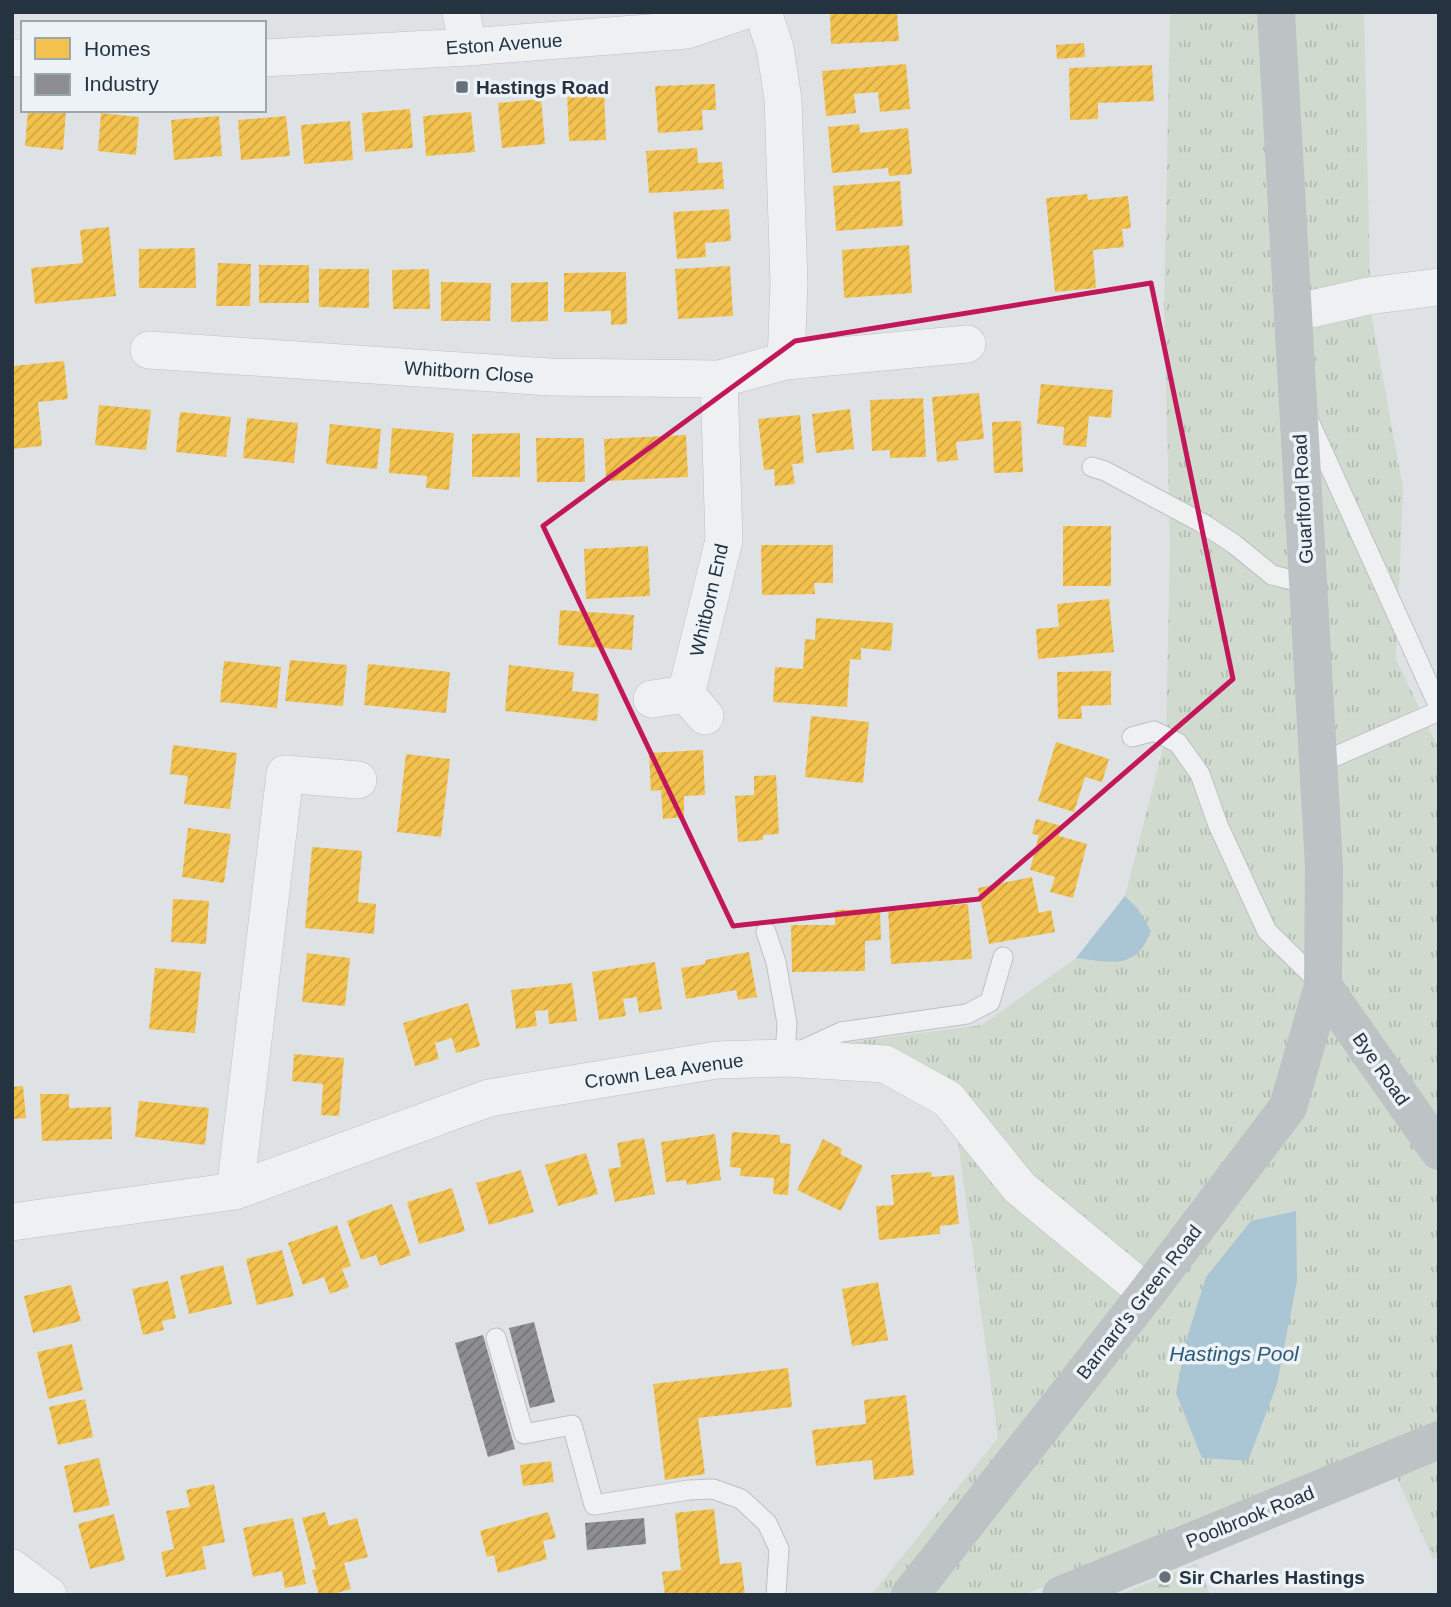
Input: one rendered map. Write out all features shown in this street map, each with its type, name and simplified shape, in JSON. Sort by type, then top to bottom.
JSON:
[{"type":"main road","name":"Guarlford Road","points":[[1276,12],[1324,867],[1323,986]]},
{"type":"main road","name":"Bye Road","points":[[1323,986],[1439,1151]]},
{"type":"main road","name":"Barnard's Green Road","points":[[910,1595],[1147,1293],[1288,1107],[1323,986]]},
{"type":"main road","name":"Poolbrook Road","points":[[1061,1595],[1439,1440]]},
{"type":"street","name":"Eston Avenue","points":[[266,58],[465,30],[687,30],[740,12]]},
{"type":"street","points":[[763,12],[775,48],[783,99],[789,284],[786,361]]},
{"type":"street","points":[[1294,313],[1368,296],[1439,287]]},
{"type":"street","name":"Whitborn Close","points":[[149,350],[550,377],[719,379],[786,361],[967,344]]},
{"type":"street","name":"Whitborn End","points":[[681,703],[724,540],[719,379]]},
{"type":"street","points":[[235,1191],[285,774],[358,780]]},
{"type":"street","name":"Crown Lea Avenue","points":[[12,1222],[235,1191],[489,1098],[717,1060],[785,1058],[885,1064],[948,1099],[1020,1188],[1147,1293]]},
{"type":"street","points":[[12,1568],[48,1595]]},
{"type":"lane","points":[[1298,398],[1439,709],[1318,764]]},
{"type":"lane","points":[[1092,467],[1105,471],[1202,523],[1234,544],[1272,575],[1308,584]]},
{"type":"lane","points":[[1132,737],[1154,732],[1178,743],[1200,774],[1218,825],[1267,931],[1323,986]]},
{"type":"lane","points":[[766,932],[776,962],[788,1023],[785,1058],[841,1032],[967,1014],[990,1002],[1003,957]]},
{"type":"lane","points":[[496,1338],[524,1434],[572,1425],[594,1505],[689,1490],[713,1489],[741,1499],[767,1523],[779,1549],[776,1595]]},
{"type":"highlighted area","points":[[1151,283],[1233,679],[979,899],[733,926],[543,526],[795,341]]},
{"type":"green space","points":[[1170,12],[1364,12],[1370,276],[1368,296],[1403,488],[1396,659],[1439,749],[1439,1557],[1433,1559],[1385,1451],[1023,1595],[871,1595],[998,1438],[957,1134],[935,1105],[843,1043],[982,1025],[1076,958],[1125,896],[1166,736],[1170,543],[1164,313]]},
{"type":"green space","points":[[1197,1563],[1210,1595],[1118,1595]]},
{"type":"water","points":[[1125,896],[1138,909],[1151,931],[1138,953],[1130,958],[1112,962],[1076,958]]},
{"type":"water","name":"Hastings Pool","points":[[1296,1211],[1297,1281],[1277,1384],[1248,1461],[1202,1458],[1176,1393],[1186,1341],[1206,1277],[1251,1221]]},
{"type":"building: Homes","points":[[830,12],[897,12],[899,41],[831,44]]},
{"type":"building: Homes","points":[[1084,43],[1085,57],[1057,59],[1056,45]]},
{"type":"building: Homes","points":[[906,64],[910,109],[880,112],[878,92],[854,94],[856,113],[826,116],[822,71]]},
{"type":"building: Homes","points":[[1152,65],[1154,101],[1098,103],[1098,119],[1070,120],[1069,68]]},
{"type":"building: Homes","points":[[715,84],[716,110],[702,110],[703,130],[658,133],[655,86]]},
{"type":"building: Homes","points":[[604,91],[606,140],[569,141],[567,92]]},
{"type":"building: Homes","points":[[541,99],[545,144],[502,148],[498,103]]},
{"type":"building: Homes","points":[[410,109],[413,148],[365,152],[362,113]]},
{"type":"building: Homes","points":[[28,112],[66,112],[63,150],[25,146]]},
{"type":"building: Homes","points":[[471,112],[475,152],[426,156],[423,116]]},
{"type":"building: Homes","points":[[101,113],[139,117],[136,155],[98,151]]},
{"type":"building: Homes","points":[[219,116],[222,156],[174,160],[171,120]]},
{"type":"building: Homes","points":[[286,116],[290,156],[241,160],[238,120]]},
{"type":"building: Homes","points":[[350,121],[353,160],[304,164],[301,125]]},
{"type":"building: Homes","points":[[859,124],[860,133],[908,128],[912,174],[889,176],[888,168],[832,173],[828,127]]},
{"type":"building: Homes","points":[[697,148],[698,163],[722,162],[724,189],[649,193],[646,151]]},
{"type":"building: Homes","points":[[900,181],[903,226],[836,231],[833,186]]},
{"type":"building: Homes","points":[[1087,194],[1088,200],[1128,196],[1131,228],[1122,229],[1124,247],[1093,250],[1096,288],[1055,292],[1046,198]]},
{"type":"building: Homes","points":[[729,209],[731,241],[705,243],[706,257],[677,259],[673,212]]},
{"type":"building: Homes","points":[[109,227],[116,296],[35,304],[31,268],[83,263],[80,230]]},
{"type":"building: Homes","points":[[909,245],[912,293],[844,298],[842,250]]},
{"type":"building: Homes","points":[[195,248],[196,288],[139,288],[139,249]]},
{"type":"building: Homes","points":[[218,263],[251,264],[250,306],[216,306]]},
{"type":"building: Homes","points":[[259,265],[309,265],[309,303],[259,303]]},
{"type":"building: Homes","points":[[730,266],[733,316],[678,319],[675,269]]},
{"type":"building: Homes","points":[[319,269],[369,269],[369,308],[319,307]]},
{"type":"building: Homes","points":[[429,269],[430,309],[393,309],[392,270]]},
{"type":"building: Homes","points":[[626,272],[627,324],[611,325],[611,311],[564,312],[564,273]]},
{"type":"building: Homes","points":[[441,282],[491,283],[490,321],[441,321]]},
{"type":"building: Homes","points":[[548,282],[548,321],[511,322],[511,283]]},
{"type":"building: Homes","points":[[64,361],[68,399],[38,402],[42,446],[12,449],[12,366]]},
{"type":"building: Homes","points":[[1041,384],[1113,390],[1111,418],[1089,416],[1086,447],[1063,445],[1064,427],[1037,424]]},
{"type":"building: Homes","points":[[979,393],[984,439],[956,442],[958,460],[937,462],[932,397]]},
{"type":"building: Homes","points":[[923,398],[926,457],[890,458],[890,450],[872,451],[870,400]]},
{"type":"building: Homes","points":[[99,405],[151,410],[146,450],[95,445]]},
{"type":"building: Homes","points":[[850,409],[854,449],[816,453],[812,414]]},
{"type":"building: Homes","points":[[180,412],[231,417],[226,457],[176,452]]},
{"type":"building: Homes","points":[[800,415],[804,463],[792,464],[795,484],[775,486],[774,469],[764,470],[758,419]]},
{"type":"building: Homes","points":[[247,418],[298,423],[294,463],[243,458]]},
{"type":"building: Homes","points":[[1021,421],[1023,472],[994,473],[992,422]]},
{"type":"building: Homes","points":[[330,424],[381,429],[377,469],[326,464]]},
{"type":"building: Homes","points":[[392,428],[454,433],[449,490],[426,488],[427,476],[389,473]]},
{"type":"building: Homes","points":[[520,433],[520,477],[472,477],[472,434]]},
{"type":"building: Homes","points":[[686,435],[688,477],[606,481],[604,439]]},
{"type":"building: Homes","points":[[536,438],[584,438],[585,482],[537,482]]},
{"type":"building: Homes","points":[[1063,526],[1111,526],[1111,586],[1063,586]]},
{"type":"building: Homes","points":[[761,545],[833,545],[833,583],[814,583],[815,594],[762,595]]},
{"type":"building: Homes","points":[[648,546],[650,596],[586,599],[584,549]]},
{"type":"building: Homes","points":[[1109,599],[1114,652],[1038,659],[1036,629],[1059,627],[1057,604]]},
{"type":"building: Homes","points":[[560,610],[634,615],[632,650],[558,645]]},
{"type":"building: Homes","points":[[816,618],[893,623],[891,651],[861,648],[861,660],[850,659],[847,707],[773,702],[775,667],[803,669],[805,639],[815,640]]},
{"type":"building: Homes","points":[[290,660],[347,665],[343,706],[285,701]]},
{"type":"building: Homes","points":[[224,661],[281,667],[277,708],[220,702]]},
{"type":"building: Homes","points":[[368,664],[450,672],[446,713],[364,705]]},
{"type":"building: Homes","points":[[509,665],[574,672],[572,691],[599,694],[597,721],[505,711]]},
{"type":"building: Homes","points":[[1111,671],[1111,705],[1081,706],[1082,719],[1058,719],[1057,672]]},
{"type":"building: Homes","points":[[811,716],[869,722],[863,783],[805,777]]},
{"type":"building: Homes","points":[[1056,742],[1109,759],[1102,782],[1085,777],[1074,812],[1038,801]]},
{"type":"building: Homes","points":[[173,745],[237,753],[230,809],[184,804],[188,776],[170,774]]},
{"type":"building: Homes","points":[[703,750],[705,795],[684,796],[684,817],[663,819],[661,790],[651,791],[649,753]]},
{"type":"building: Homes","points":[[406,754],[450,759],[441,837],[397,832]]},
{"type":"building: Homes","points":[[776,775],[779,834],[763,835],[763,840],[738,842],[735,796],[754,795],[754,776]]},
{"type":"building: Homes","points":[[1036,819],[1062,826],[1059,836],[1087,844],[1073,898],[1050,892],[1055,877],[1030,870],[1039,835],[1032,834]]},
{"type":"building: Homes","points":[[188,828],[231,834],[224,883],[182,877]]},
{"type":"building: Homes","points":[[312,847],[362,851],[358,902],[376,904],[374,934],[305,928]]},
{"type":"building: Homes","points":[[1032,877],[1039,913],[1051,910],[1055,932],[989,944],[978,888]]},
{"type":"building: Homes","points":[[173,899],[209,901],[206,944],[171,942]]},
{"type":"building: Homes","points":[[968,904],[972,959],[891,964],[888,909]]},
{"type":"building: Homes","points":[[880,909],[881,940],[865,941],[865,971],[792,972],[791,925],[835,925],[835,910]]},
{"type":"building: Homes","points":[[749,952],[757,997],[738,1000],[736,990],[686,999],[681,968],[705,964],[705,960]]},
{"type":"building: Homes","points":[[307,953],[350,958],[345,1006],[302,1002]]},
{"type":"building: Homes","points":[[655,962],[662,1009],[639,1013],[637,997],[623,999],[626,1016],[599,1020],[592,972]]},
{"type":"building: Homes","points":[[155,968],[201,972],[195,1033],[149,1029]]},
{"type":"building: Homes","points":[[572,983],[577,1021],[549,1024],[548,1010],[535,1011],[537,1026],[516,1029],[511,990]]},
{"type":"building: Homes","points":[[468,1003],[480,1046],[456,1053],[452,1038],[435,1043],[439,1059],[415,1066],[403,1023]]},
{"type":"building: Homes","points":[[294,1054],[344,1058],[339,1116],[321,1115],[323,1084],[292,1081]]},
{"type":"building: Homes","points":[[23,1086],[26,1118],[12,1119],[12,1087]]},
{"type":"building: Homes","points":[[40,1094],[69,1094],[69,1108],[111,1107],[112,1139],[42,1141]]},
{"type":"building: Homes","points":[[139,1101],[209,1108],[205,1145],[135,1137]]},
{"type":"building: Homes","points":[[732,1132],[780,1135],[780,1143],[791,1144],[788,1195],[773,1194],[774,1178],[740,1176],[741,1168],[730,1167]]},
{"type":"building: Homes","points":[[715,1134],[721,1180],[687,1185],[686,1180],[666,1182],[661,1142]]},
{"type":"building: Homes","points":[[644,1138],[655,1194],[615,1202],[608,1169],[621,1167],[617,1143]]},
{"type":"building: Homes","points":[[823,1139],[842,1149],[840,1154],[863,1166],[841,1211],[797,1190]]},
{"type":"building: Homes","points":[[586,1153],[598,1194],[558,1206],[545,1165]]},
{"type":"building: Homes","points":[[521,1170],[534,1212],[489,1225],[476,1183]]},
{"type":"building: Homes","points":[[931,1172],[932,1177],[954,1175],[959,1224],[940,1226],[940,1234],[879,1240],[876,1206],[894,1205],[891,1175]]},
{"type":"building: Homes","points":[[452,1188],[465,1231],[419,1244],[407,1202]]},
{"type":"building: Homes","points":[[392,1204],[411,1255],[380,1266],[376,1255],[361,1260],[347,1221]]},
{"type":"building: Homes","points":[[337,1225],[351,1266],[342,1269],[349,1287],[330,1294],[324,1277],[303,1285],[288,1243]]},
{"type":"building: Homes","points":[[282,1250],[294,1296],[257,1305],[246,1259]]},
{"type":"building: Homes","points":[[223,1265],[232,1304],[189,1314],[180,1276]]},
{"type":"building: Homes","points":[[168,1281],[176,1318],[162,1321],[164,1330],[143,1335],[132,1289]]},
{"type":"building: Homes","points":[[878,1282],[888,1340],[852,1346],[842,1289]]},
{"type":"building: Homes","points":[[71,1285],[81,1321],[33,1333],[24,1296]]},
{"type":"building: Homes","points":[[72,1344],[83,1390],[48,1399],[37,1352]]},
{"type":"building: Homes","points":[[788,1368],[792,1407],[698,1418],[705,1474],[665,1480],[653,1384]]},
{"type":"building: Homes","points":[[906,1395],[914,1475],[874,1480],[872,1460],[816,1466],[812,1430],[866,1424],[864,1400]]},
{"type":"building: Homes","points":[[85,1399],[93,1437],[58,1445],[49,1407]]},
{"type":"building: Homes","points":[[99,1458],[110,1505],[74,1513],[64,1466]]},
{"type":"building: Homes","points":[[551,1461],[554,1482],[523,1486],[520,1465]]},
{"type":"building: Homes","points":[[214,1484],[225,1542],[202,1547],[206,1569],[166,1577],[161,1552],[174,1549],[166,1511],[190,1507],[186,1490]]},
{"type":"building: Homes","points":[[714,1509],[720,1564],[741,1562],[745,1595],[665,1595],[662,1572],[681,1570],[675,1513]]},
{"type":"building: Homes","points":[[325,1512],[329,1526],[357,1518],[368,1557],[344,1563],[351,1589],[319,1595],[312,1570],[316,1569],[302,1518]]},
{"type":"building: Homes","points":[[548,1512],[556,1538],[543,1541],[547,1559],[498,1573],[494,1555],[487,1557],[480,1531]]},
{"type":"building: Homes","points":[[114,1514],[125,1560],[90,1569],[78,1524]]},
{"type":"building: Homes","points":[[293,1518],[306,1584],[285,1588],[282,1571],[253,1577],[243,1528]]},
{"type":"building: Industry","points":[[534,1322],[555,1402],[530,1408],[509,1328]]},
{"type":"building: Industry","points":[[483,1335],[515,1449],[488,1457],[455,1343]]},
{"type":"building: Industry","points":[[644,1518],[646,1544],[587,1550],[585,1523]]},
{"type":"place","name":"Hastings Road","points":[[462,87]]},
{"type":"place","name":"Sir Charles Hastings","points":[[1165,1577]]}]
